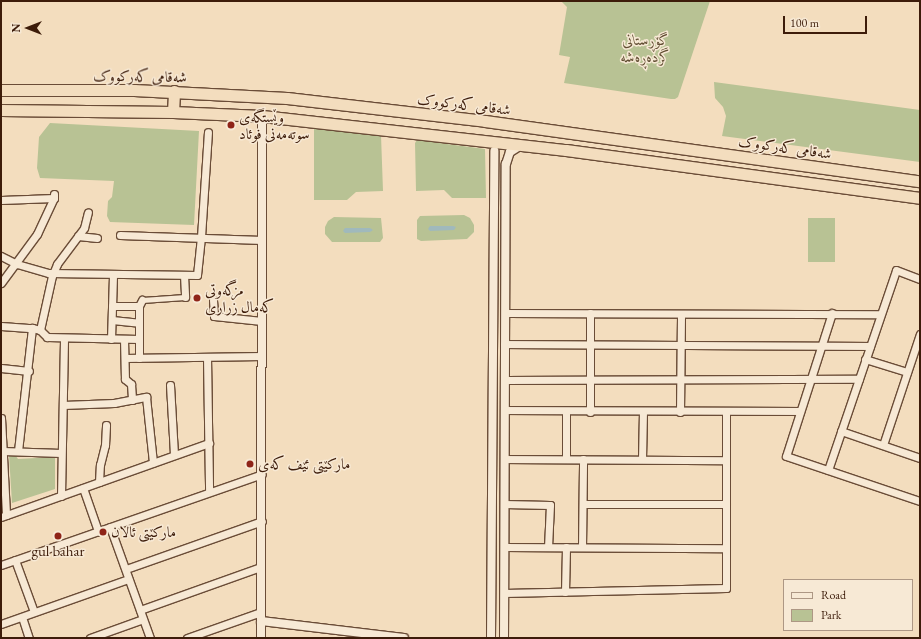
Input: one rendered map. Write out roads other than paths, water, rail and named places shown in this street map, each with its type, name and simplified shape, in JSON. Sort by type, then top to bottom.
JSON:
[{"type":"highway","name":"شەقامی کەرکووک","points":[[1,90],[174,91],[280,97],[492,122],[920,181]]},
{"type":"highway","points":[[172,112],[174,91]]},
{"type":"highway","points":[[1,110],[172,112],[262,116],[521,145],[920,198]]},
{"type":"street","points":[[262,116],[262,638]]},
{"type":"street","points":[[1,256],[17,264],[53,273],[197,275],[208,132]]},
{"type":"street","points":[[480,141],[500,155],[506,164]]},
{"type":"street","points":[[504,638],[504,344],[506,164],[510,152],[521,145]]},
{"type":"street","points":[[491,638],[493,514],[494,151]]},
{"type":"street","points":[[1,200],[54,196],[37,234],[17,264],[1,283]]},
{"type":"street","points":[[18,451],[36,329],[48,288],[53,273],[84,228],[88,212]]},
{"type":"street","points":[[120,235],[262,240]]},
{"type":"street","points":[[78,236],[97,238]]},
{"type":"street","points":[[828,470],[896,270],[920,279]]},
{"type":"street","points":[[111,339],[113,274]]},
{"type":"street","points":[[112,306],[185,297],[184,275]]},
{"type":"street","points":[[213,300],[214,316],[262,321]]},
{"type":"street","points":[[139,358],[140,303]]},
{"type":"street","points":[[590,313],[590,412]]},
{"type":"street","points":[[832,313],[823,345],[786,456],[920,501]]},
{"type":"street","points":[[505,314],[880,314]]},
{"type":"street","points":[[680,412],[681,314]]},
{"type":"street","points":[[112,320],[139,323]]},
{"type":"street","points":[[1,326],[36,329],[47,337],[139,339]]},
{"type":"street","points":[[883,445],[920,334]]},
{"type":"street","points":[[61,496],[64,338]]},
{"type":"street","points":[[124,339],[125,379],[131,384],[132,400]]},
{"type":"street","points":[[504,344],[870,346]]},
{"type":"street","points":[[125,358],[262,356]]},
{"type":"street","points":[[208,357],[209,491]]},
{"type":"street","points":[[865,359],[907,372]]},
{"type":"street","points":[[493,364],[504,364]]},
{"type":"street","points":[[1,368],[29,371]]},
{"type":"street","points":[[504,380],[859,379]]},
{"type":"street","points":[[170,385],[174,455]]},
{"type":"street","points":[[63,405],[114,403],[146,397],[153,463]]},
{"type":"street","points":[[504,410],[566,412],[800,411]]},
{"type":"street","points":[[566,412],[566,460]]},
{"type":"street","points":[[642,460],[643,412]]},
{"type":"street","points":[[504,593],[726,588],[726,412]]},
{"type":"street","points":[[1,418],[4,516],[209,443]]},
{"type":"street","points":[[99,482],[100,464],[105,445],[106,426]]},
{"type":"street","points":[[841,431],[920,458]]},
{"type":"street","points":[[3,451],[61,453]]},
{"type":"street","points":[[504,460],[726,460]]},
{"type":"street","points":[[582,547],[583,460]]},
{"type":"street","points":[[1,566],[209,491],[262,474]]},
{"type":"street","points":[[83,488],[98,531]]},
{"type":"street","points":[[504,504],[550,505],[548,547]]},
{"type":"street","points":[[583,504],[726,504]]},
{"type":"street","points":[[493,514],[504,515]]},
{"type":"street","points":[[126,569],[262,521]]},
{"type":"street","points":[[110,527],[150,638]]},
{"type":"street","points":[[504,547],[726,548]]},
{"type":"street","points":[[565,592],[566,547]]},
{"type":"street","points":[[15,560],[34,612]]},
{"type":"street","points":[[140,610],[262,567]]},
{"type":"street","points":[[1,624],[128,579]]},
{"type":"street","points":[[191,637],[262,612]]},
{"type":"street","points":[[22,617],[29,638]]},
{"type":"street","points":[[90,638],[105,636],[143,619]]},
{"type":"street","points":[[262,622],[404,638]]},
{"type":"water","points":[[430,226],[456,227],[454,230],[430,231],[428,229]]},
{"type":"water","points":[[345,228],[370,228],[373,230],[370,232],[345,233],[343,231]]},
{"type":"place","name":"وێستگەی سوتەمەنی فوئاد","points":[[231,125]]},
{"type":"place","name":"مزگەوتی کەمال زراری","points":[[197,298]]},
{"type":"place","name":"مارکێتی ئێف کەی","points":[[250,464]]},
{"type":"place","name":"مارکێتی ئالان","points":[[103,532]]},
{"type":"place","name":"gul bahar","points":[[58,536]]},
{"type":"park label","name":"گۆڕستانی گردەڕەشە","points":[[646,48]]}]
